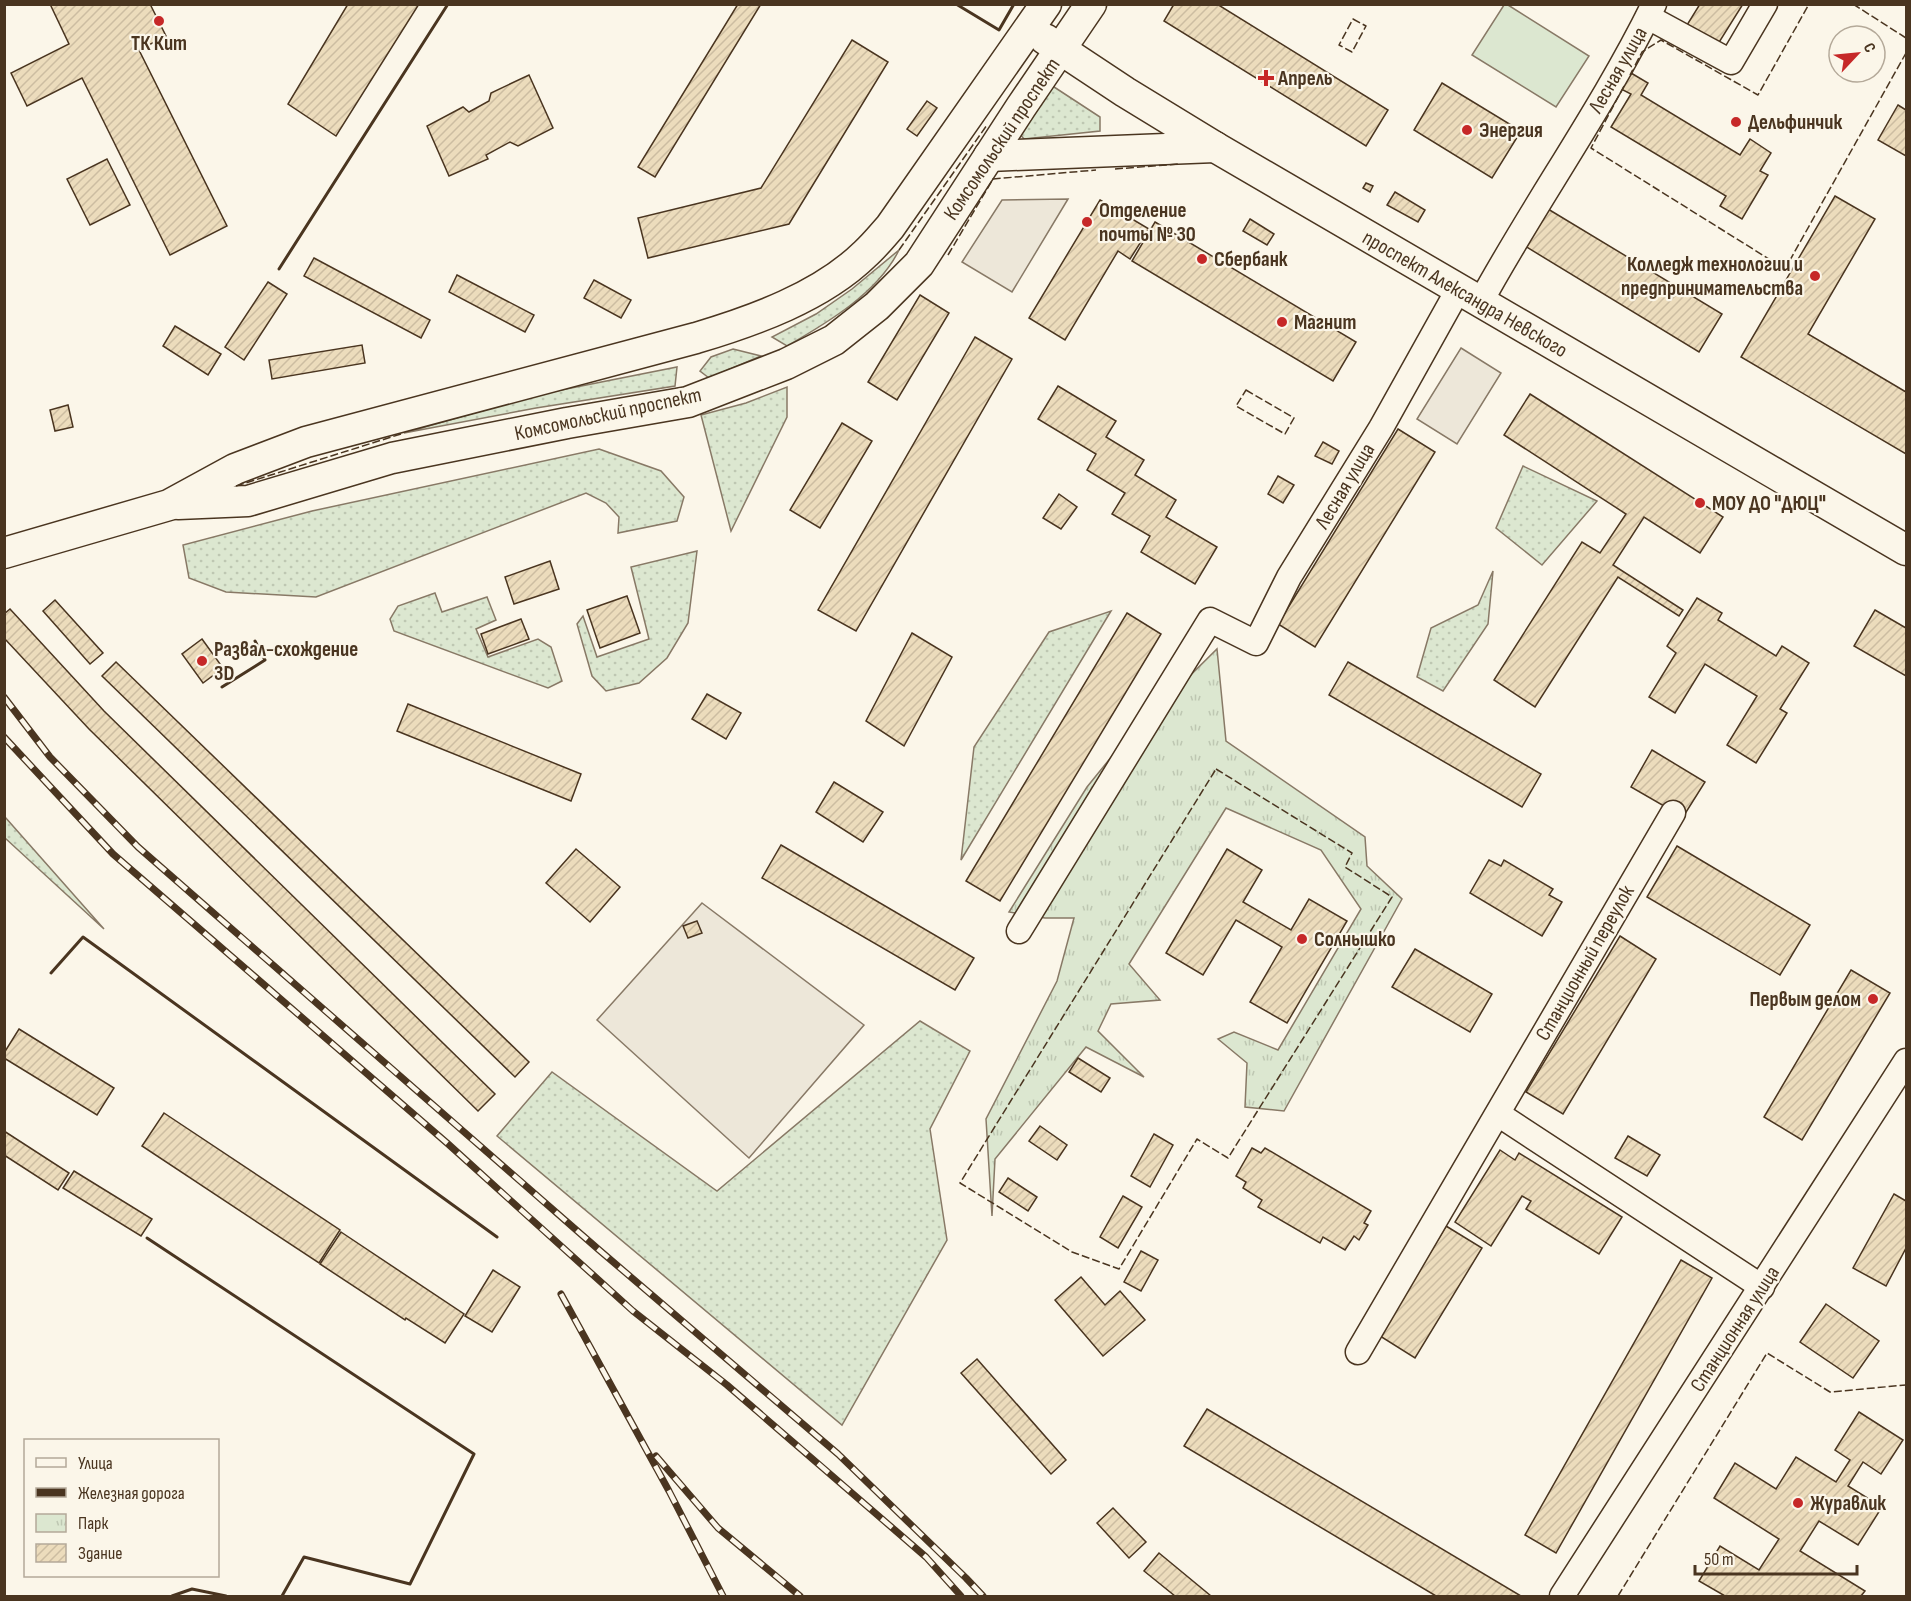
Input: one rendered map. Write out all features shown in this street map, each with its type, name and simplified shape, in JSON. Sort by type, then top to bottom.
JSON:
[{"type":"main road","name":"Комсомольский проспект","points":[[170,505],[248,501],[392,458],[567,423],[688,402],[786,364],[834,340],[877,306],[919,264],[1091,4]]},
{"type":"main road","name":"Комсомольский проспект","points":[[4,553],[170,505],[236,469],[306,442],[696,338],[744,324],[789,304],[827,283],[864,255],[890,227],[1038,17]]},
{"type":"main road","name":"проспект Александра Невского","points":[[1038,17],[1061,50],[1125,92],[1469,297],[1906,550]]},
{"type":"main road","points":[[989,156],[1215,147]]},
{"type":"street","points":[[1651,11],[1731,62],[1765,4]]},
{"type":"street","name":"Лесная улица","points":[[1019,931],[1210,620],[1256,643],[1289,578],[1381,428],[1469,297],[1506,255],[1579,138],[1651,11]]},
{"type":"street","name":"Станционный переулок","points":[[1358,1352],[1673,813]]},
{"type":"street","name":"Станционная улица","points":[[1562,1596],[1906,1061]]},
{"type":"street","points":[[1497,1114],[1762,1287]]},
{"type":"green space","points":[[1504,5],[1508,5],[1589,56],[1556,107],[1472,55]]},
{"type":"green space","points":[[1051,85],[1100,117],[1100,131],[1024,139],[1014,127]]},
{"type":"green space","points":[[899,250],[890,266],[878,280],[850,306],[834,317],[787,346],[772,337],[816,314],[852,289]]},
{"type":"green space","points":[[733,349],[761,356],[709,378],[700,371],[711,357]]},
{"type":"green space","points":[[677,367],[675,386],[536,408],[404,433],[541,394]]},
{"type":"green space","points":[[787,387],[787,417],[731,531],[701,415],[746,403]]},
{"type":"green space","points":[[599,449],[661,471],[684,497],[677,521],[618,533],[619,517],[606,503],[586,493],[316,597],[226,592],[189,578],[183,545],[312,511]]},
{"type":"green space","points":[[1523,466],[1597,501],[1542,565],[1496,528]]},
{"type":"green space","points":[[697,551],[688,623],[667,658],[639,683],[606,691],[592,676],[577,624],[583,616],[597,657],[649,639],[631,567]]},
{"type":"green space","points":[[1493,571],[1488,624],[1443,691],[1417,677],[1431,628],[1478,605]]},
{"type":"green space","points":[[435,593],[442,612],[487,597],[496,620],[476,629],[488,657],[538,639],[551,647],[562,681],[548,688],[394,631],[390,619],[398,606]]},
{"type":"green space","points":[[1111,611],[961,860],[974,747],[1049,632]]},
{"type":"green space","points":[[1217,649],[1226,741],[1365,837],[1367,866],[1402,899],[1284,1111],[1245,1107],[1247,1063],[1218,1039],[1234,1032],[1278,1050],[1361,909],[1321,850],[1226,808],[1129,964],[1160,1000],[1111,1004],[1098,1031],[1144,1077],[1086,1047],[995,1159],[992,1216],[986,1119],[1057,981],[1074,918],[1045,918],[1009,912],[1087,787],[1125,740]]},
{"type":"green space","points":[[5,817],[104,929],[5,838]]},
{"type":"green space","points":[[920,1021],[970,1051],[930,1129],[947,1240],[842,1425],[497,1136],[552,1072],[717,1191]]},
{"type":"shaded area","points":[[1068,199],[1012,292],[962,262],[1002,200]]},
{"type":"shaded area","points":[[1461,348],[1501,373],[1457,444],[1417,419]]},
{"type":"shaded area","points":[[702,903],[864,1025],[749,1158],[597,1020]]},
{"type":"building","points":[[50,4],[150,4],[166,36],[139,50],[227,226],[170,255],[82,78],[27,106],[11,73],[69,44]]},
{"type":"building","points":[[348,4],[419,4],[336,136],[288,104]]},
{"type":"building","points":[[738,4],[761,4],[655,177],[638,167]]},
{"type":"building","points":[[1174,4],[1217,4],[1388,110],[1366,146],[1164,21]]},
{"type":"building","points":[[1700,4],[1743,4],[1718,44],[1687,25]]},
{"type":"building","points":[[852,40],[888,62],[789,224],[648,258],[638,218],[761,188]]},
{"type":"building","points":[[1631,73],[1648,83],[1641,95],[1740,155],[1750,139],[1771,153],[1760,171],[1768,175],[1742,219],[1720,206],[1726,196],[1611,127],[1631,94],[1621,89]]},
{"type":"building","points":[[529,75],[553,128],[518,146],[510,142],[486,155],[488,159],[449,176],[427,126],[463,107],[469,112],[489,101],[491,93]]},
{"type":"building","name":"Энергия","points":[[1442,83],[1521,131],[1492,178],[1414,130]]},
{"type":"building","points":[[927,101],[937,108],[917,136],[907,129]]},
{"type":"building","points":[[1898,105],[1906,110],[1906,156],[1878,140]]},
{"type":"building","points":[[107,159],[130,205],[90,225],[67,179]]},
{"type":"building","points":[[1366,183],[1373,186],[1370,192],[1363,188]]},
{"type":"building","points":[[1395,192],[1425,210],[1418,222],[1387,205]]},
{"type":"building","name":"Колледж технологии и предпринимательства","points":[[1835,196],[1875,219],[1808,334],[1906,392],[1906,454],[1741,357]]},
{"type":"building","points":[[1100,200],[1149,229],[1130,259],[1118,251],[1065,340],[1029,318]]},
{"type":"building","points":[[1543,206],[1722,314],[1699,352],[1520,243]]},
{"type":"building","points":[[1250,219],[1274,234],[1267,245],[1243,231]]},
{"type":"building","points":[[1155,222],[1356,342],[1333,381],[1132,261]]},
{"type":"building","points":[[314,258],[430,320],[421,338],[304,276]]},
{"type":"building","points":[[457,275],[534,315],[525,332],[449,292]]},
{"type":"building","points":[[594,280],[631,300],[621,318],[584,298]]},
{"type":"building","points":[[268,282],[287,294],[244,360],[225,347]]},
{"type":"building","points":[[920,295],[949,313],[897,400],[868,382]]},
{"type":"building","points":[[175,326],[221,354],[208,375],[163,346]]},
{"type":"building","points":[[975,337],[1012,359],[856,631],[818,610]]},
{"type":"building","points":[[362,345],[365,363],[272,379],[269,360]]},
{"type":"building","points":[[1058,386],[1116,421],[1106,437],[1144,460],[1135,475],[1176,500],[1166,517],[1217,547],[1195,584],[1141,552],[1150,536],[1112,514],[1125,493],[1087,470],[1096,454],[1038,419]]},
{"type":"building","points":[[1530,394],[1723,517],[1700,553],[1644,517],[1613,565],[1683,610],[1679,616],[1618,577],[1535,707],[1494,680],[1582,542],[1600,553],[1626,514],[1504,435]]},
{"type":"building","points":[[68,405],[73,427],[55,431],[50,410]]},
{"type":"building","points":[[842,423],[872,441],[820,528],[790,510]]},
{"type":"building","points":[[1398,429],[1435,452],[1315,647],[1278,624]]},
{"type":"building","points":[[1323,442],[1339,451],[1332,464],[1315,456]]},
{"type":"building","points":[[1278,476],[1294,485],[1283,503],[1268,494]]},
{"type":"building","points":[[1059,494],[1077,507],[1061,529],[1043,518]]},
{"type":"building","points":[[550,561],[559,589],[514,604],[505,577]]},
{"type":"building","points":[[627,596],[640,633],[600,648],[587,610]]},
{"type":"building","points":[[1697,598],[1722,613],[1718,620],[1776,656],[1782,646],[1809,663],[1780,709],[1787,713],[1756,763],[1727,745],[1757,696],[1705,664],[1675,713],[1649,697],[1676,653],[1667,646]]},
{"type":"building","points":[[55,600],[103,653],[90,664],[43,611]]},
{"type":"building","points":[[10,609],[104,711],[495,1094],[478,1111],[89,729],[4,638],[4,614]]},
{"type":"building","points":[[1875,610],[1906,628],[1906,676],[1854,646]]},
{"type":"building","points":[[1127,613],[1161,634],[1000,901],[966,881]]},
{"type":"building","points":[[521,619],[529,639],[488,654],[481,634]]},
{"type":"building","points":[[912,633],[952,657],[904,746],[866,721]]},
{"type":"building","name":"Развал-схождение 3D","points":[[202,639],[223,668],[203,683],[182,654]]},
{"type":"building","points":[[116,662],[529,1062],[515,1077],[102,676]]},
{"type":"building","points":[[1348,662],[1541,774],[1522,807],[1329,695]]},
{"type":"building","points":[[707,694],[741,713],[726,739],[692,719]]},
{"type":"building","points":[[408,704],[581,774],[571,801],[397,731]]},
{"type":"building","points":[[1652,750],[1705,782],[1683,817],[1631,787]]},
{"type":"building","points":[[834,782],[883,812],[863,842],[816,812]]},
{"type":"building","points":[[781,845],[974,958],[955,990],[762,878]]},
{"type":"building","points":[[1677,846],[1810,925],[1780,975],[1647,897]]},
{"type":"building","points":[[576,849],[620,887],[590,922],[546,883]]},
{"type":"building","name":"Солнышко","points":[[1227,849],[1262,870],[1243,902],[1291,930],[1309,899],[1347,921],[1287,1023],[1250,1002],[1282,947],[1236,920],[1203,975],[1166,953]]},
{"type":"building","points":[[1489,860],[1501,866],[1504,860],[1553,889],[1549,895],[1562,902],[1542,936],[1470,893]]},
{"type":"building","points":[[697,921],[702,933],[688,938],[683,926]]},
{"type":"building","points":[[1620,936],[1656,959],[1563,1114],[1526,1092]]},
{"type":"building","points":[[1415,949],[1492,994],[1470,1032],[1392,987]]},
{"type":"building","points":[[1851,970],[1890,993],[1802,1140],[1764,1117]]},
{"type":"building","points":[[19,1029],[114,1088],[97,1115],[4,1058],[4,1053]]},
{"type":"building","points":[[1078,1058],[1110,1078],[1101,1092],[1069,1072]]},
{"type":"building","points":[[164,1113],[340,1230],[319,1263],[142,1146]]},
{"type":"building","points":[[1040,1126],[1067,1145],[1057,1160],[1029,1141]]},
{"type":"building","points":[[4,1131],[69,1173],[58,1190],[4,1155]]},
{"type":"building","points":[[1154,1134],[1173,1145],[1150,1187],[1131,1176]]},
{"type":"building","points":[[1628,1136],[1660,1155],[1647,1176],[1615,1158]]},
{"type":"building","points":[[1252,1148],[1261,1153],[1265,1148],[1371,1211],[1364,1223],[1368,1225],[1359,1240],[1354,1236],[1345,1250],[1323,1237],[1320,1243],[1258,1207],[1262,1200],[1243,1188],[1246,1182],[1236,1176]]},
{"type":"building","points":[[1500,1150],[1515,1160],[1519,1153],[1622,1217],[1599,1254],[1526,1209],[1531,1201],[1522,1196],[1491,1246],[1455,1222]]},
{"type":"building","points":[[74,1171],[152,1219],[141,1236],[63,1188]]},
{"type":"building","points":[[1008,1178],[1037,1197],[1028,1211],[999,1192]]},
{"type":"building","points":[[1894,1194],[1906,1201],[1906,1248],[1886,1286],[1853,1268]]},
{"type":"building","points":[[1123,1196],[1142,1207],[1118,1248],[1100,1237]]},
{"type":"building","points":[[1446,1226],[1482,1248],[1415,1358],[1380,1336]]},
{"type":"building","points":[[341,1232],[464,1314],[445,1343],[406,1318],[405,1320],[320,1264]]},
{"type":"building","points":[[1141,1251],[1158,1260],[1141,1291],[1124,1282]]},
{"type":"building","points":[[1681,1260],[1712,1278],[1556,1553],[1525,1535]]},
{"type":"building","points":[[493,1270],[520,1287],[492,1332],[465,1316]]},
{"type":"building","points":[[1081,1277],[1105,1305],[1120,1291],[1145,1320],[1103,1356],[1055,1300]]},
{"type":"building","points":[[1826,1304],[1879,1341],[1853,1378],[1800,1342]]},
{"type":"building","points":[[977,1359],[1066,1460],[1051,1474],[961,1373]]},
{"type":"building","points":[[1207,1409],[1521,1596],[1436,1596],[1184,1446]]},
{"type":"building","name":"Журавлик","points":[[1859,1412],[1903,1440],[1881,1474],[1863,1462],[1848,1486],[1882,1507],[1858,1545],[1819,1521],[1800,1551],[1865,1591],[1861,1596],[1725,1596],[1699,1581],[1720,1546],[1759,1570],[1779,1539],[1714,1498],[1735,1463],[1776,1489],[1796,1457],[1836,1482],[1850,1460],[1835,1450]]},
{"type":"building","points":[[1113,1508],[1146,1542],[1129,1558],[1097,1523]]},
{"type":"building","points":[[1159,1553],[1211,1596],[1175,1596],[1144,1571]]},
{"type":"railway","points":[[4,697],[50,757],[138,847],[598,1249],[838,1454],[983,1596]]},
{"type":"railway","points":[[4,737],[113,854],[447,1143],[633,1311],[727,1385],[926,1557],[961,1596]]},
{"type":"railway","points":[[561,1294],[669,1491],[723,1596]]},
{"type":"railway","points":[[656,1456],[718,1528],[800,1596]]},
{"type":"fence","points":[[1630,75],[1642,52],[1661,40],[1758,95],[1809,4]]},
{"type":"fence","points":[[1853,4],[1906,38]]},
{"type":"fence","points":[[1353,19],[1366,26],[1352,52],[1339,45],[1353,19]]},
{"type":"fence","points":[[1624,86],[1591,148],[1785,269],[1906,53]]},
{"type":"fence","points":[[899,250],[987,125]]},
{"type":"fence","points":[[1115,169],[1178,164]]},
{"type":"fence","points":[[948,255],[993,179],[1096,170]]},
{"type":"fence","points":[[1246,390],[1294,418],[1285,434],[1236,406],[1246,390]]},
{"type":"fence","points":[[236,486],[404,433]]},
{"type":"fence","points":[[1216,769],[1352,853],[1345,867],[1392,897],[1228,1158],[1197,1139],[1119,1269],[1072,1252],[960,1183],[1216,769]]},
{"type":"fence","points":[[1618,1596],[1767,1353],[1830,1392],[1906,1385]]},
{"type":"wall","points":[[279,269],[448,4]]},
{"type":"wall","points":[[956,4],[999,30],[1014,4]]},
{"type":"wall","points":[[222,687],[265,660],[255,641]]},
{"type":"wall","points":[[51,973],[83,937],[497,1237]]},
{"type":"wall","points":[[147,1238],[474,1454],[410,1584],[304,1557],[282,1596]]},
{"type":"wall","points":[[172,1596],[192,1589],[226,1596]]},
{"type":"place","name":"ТК Кит","points":[[159,21]]},
{"type":"place","name":"Апрель","points":[[1266,78]]},
{"type":"place","name":"Дельфинчик","points":[[1736,122]]},
{"type":"place","name":"Энергия","points":[[1467,130]]},
{"type":"place","name":"Отделение почты № 30","points":[[1087,222]]},
{"type":"place","name":"Сбербанк","points":[[1202,259]]},
{"type":"place","name":"Колледж технологии и предпринимательства","points":[[1815,276]]},
{"type":"place","name":"Магнит","points":[[1282,322]]},
{"type":"place","name":"МОУ ДО \"ДЮЦ\"","points":[[1700,503]]},
{"type":"place","name":"Развал-схождение 3D","points":[[202,661]]},
{"type":"place","name":"Солнышко","points":[[1302,939]]},
{"type":"place","name":"Первым делом","points":[[1873,999]]},
{"type":"place","name":"Журавлик","points":[[1798,1503]]}]
